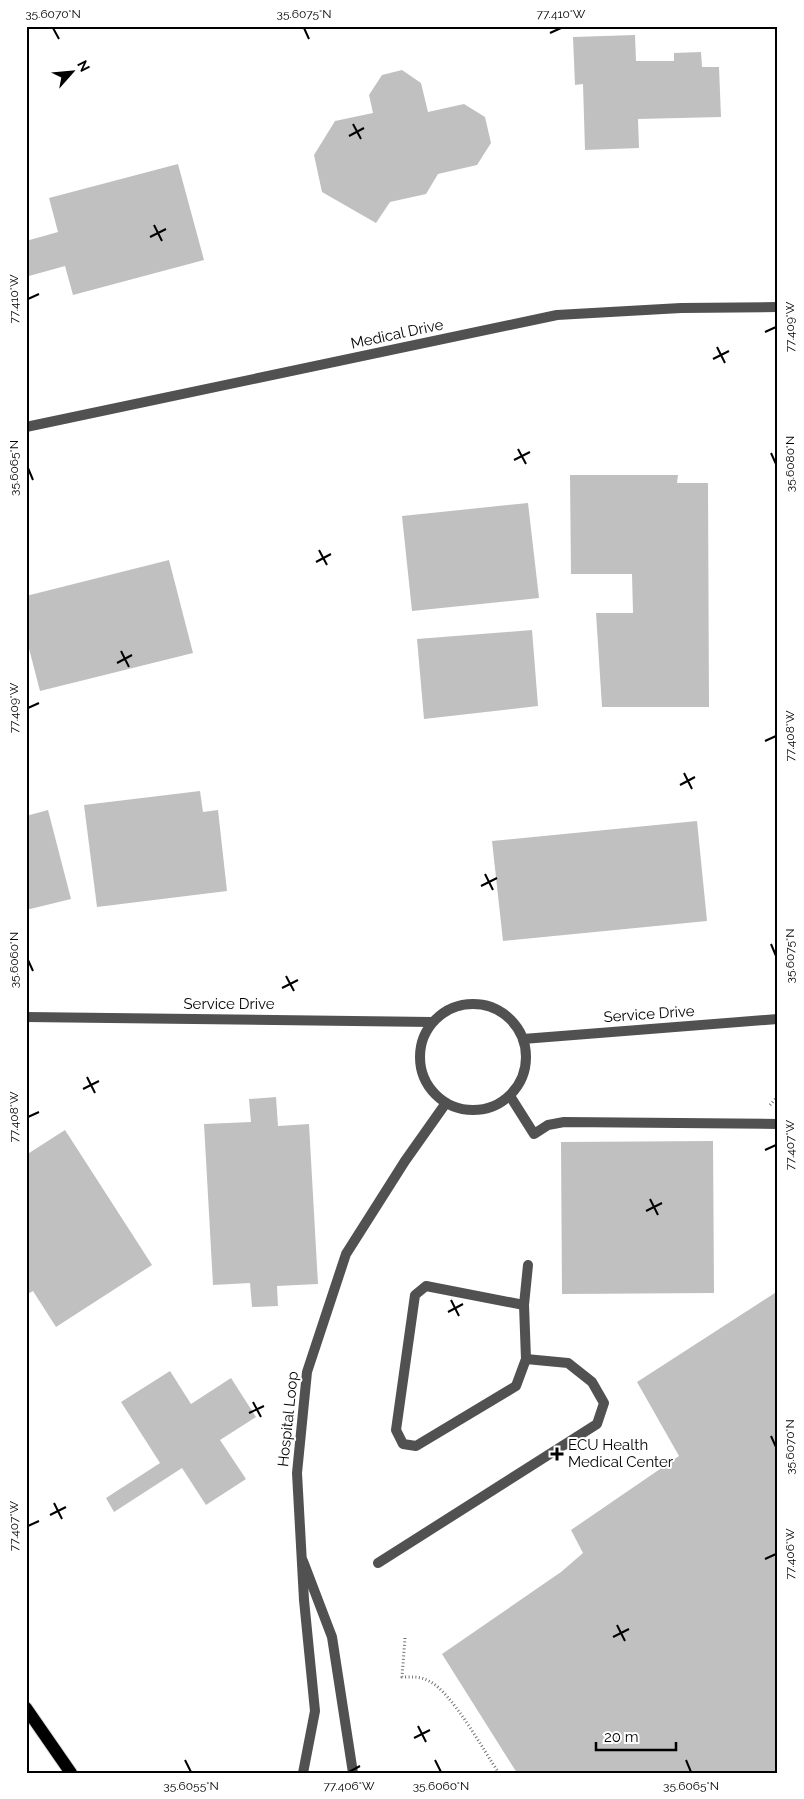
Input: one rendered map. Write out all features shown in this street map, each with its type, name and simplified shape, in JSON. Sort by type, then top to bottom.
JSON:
[{"type":"main road","points":[[26,1708],[71,1773]]},
{"type":"street","name":"Medical Drive","points":[[26,427],[557,315],[681,308],[778,307]]},
{"type":"street","points":[[481,1004],[504,1013],[517,1026],[523,1039],[526,1051],[526,1068],[520,1084],[510,1096],[495,1106],[479,1111],[462,1110],[446,1104],[434,1094],[425,1081],[420,1066],[420,1050],[424,1036],[432,1022],[454,1007],[481,1004]]},
{"type":"street","name":"Service Drive","points":[[26,1017],[432,1022]]},
{"type":"street","name":"Service Drive","points":[[523,1039],[778,1019]]},
{"type":"street","points":[[510,1096],[534,1134],[548,1125],[564,1122],[778,1124]]},
{"type":"street","name":"Hospital Loop","points":[[303,1773],[315,1711],[301,1556],[297,1474],[307,1372],[346,1254],[406,1161],[446,1104]]},
{"type":"street","points":[[524,1305],[426,1286],[415,1296],[396,1430],[403,1444],[416,1446],[516,1386],[526,1359],[524,1305],[528,1265]]},
{"type":"street","points":[[378,1564],[597,1424],[604,1403],[592,1382],[568,1363],[526,1359]]},
{"type":"street","points":[[301,1556],[332,1638],[353,1773]]},
{"type":"path","points":[[405,1638],[402,1677],[418,1677],[430,1682],[446,1695],[499,1773]]},
{"type":"building","points":[[635,35],[636,61],[674,61],[674,53],[701,52],[702,67],[719,67],[721,117],[638,119],[639,148],[585,150],[583,84],[575,85],[573,37]]},
{"type":"building","points":[[402,70],[421,83],[428,112],[464,104],[485,117],[491,143],[477,165],[438,174],[426,194],[390,202],[376,223],[322,192],[314,155],[335,121],[373,113],[369,95],[382,75]]},
{"type":"building","points":[[178,164],[204,260],[73,295],[65,266],[29,276],[26,264],[26,241],[58,232],[49,198]]},
{"type":"building","points":[[570,475],[678,475],[677,483],[708,483],[709,707],[602,707],[596,613],[633,613],[632,574],[571,574]]},
{"type":"building","points":[[528,503],[539,598],[412,611],[402,516]]},
{"type":"building","points":[[169,560],[193,653],[40,691],[26,637],[26,596]]},
{"type":"building","points":[[532,630],[538,706],[424,719],[417,639]]},
{"type":"building","points":[[200,791],[203,812],[218,810],[227,891],[97,907],[84,805]]},
{"type":"building","points":[[48,810],[71,899],[26,910],[26,816]]},
{"type":"building","points":[[697,821],[707,921],[503,941],[492,841]]},
{"type":"building","points":[[276,1097],[278,1126],[309,1124],[318,1284],[277,1286],[278,1306],[252,1307],[250,1283],[213,1285],[204,1124],[251,1122],[249,1099]]},
{"type":"building","points":[[65,1130],[152,1265],[56,1327],[33,1291],[26,1295],[26,1155]]},
{"type":"building","points":[[713,1141],[714,1293],[562,1294],[561,1142]]},
{"type":"building","name":"ECU Health Medical Center","points":[[778,1291],[778,1773],[517,1773],[442,1654],[561,1572],[583,1553],[571,1530],[679,1456],[637,1382]]},
{"type":"building","points":[[170,1371],[191,1404],[231,1378],[256,1417],[220,1440],[246,1479],[206,1505],[182,1468],[114,1512],[106,1498],[160,1463],[121,1402]]},
{"type":"place","name":"ECU Health Medical Center","points":[[557,1454]]}]
